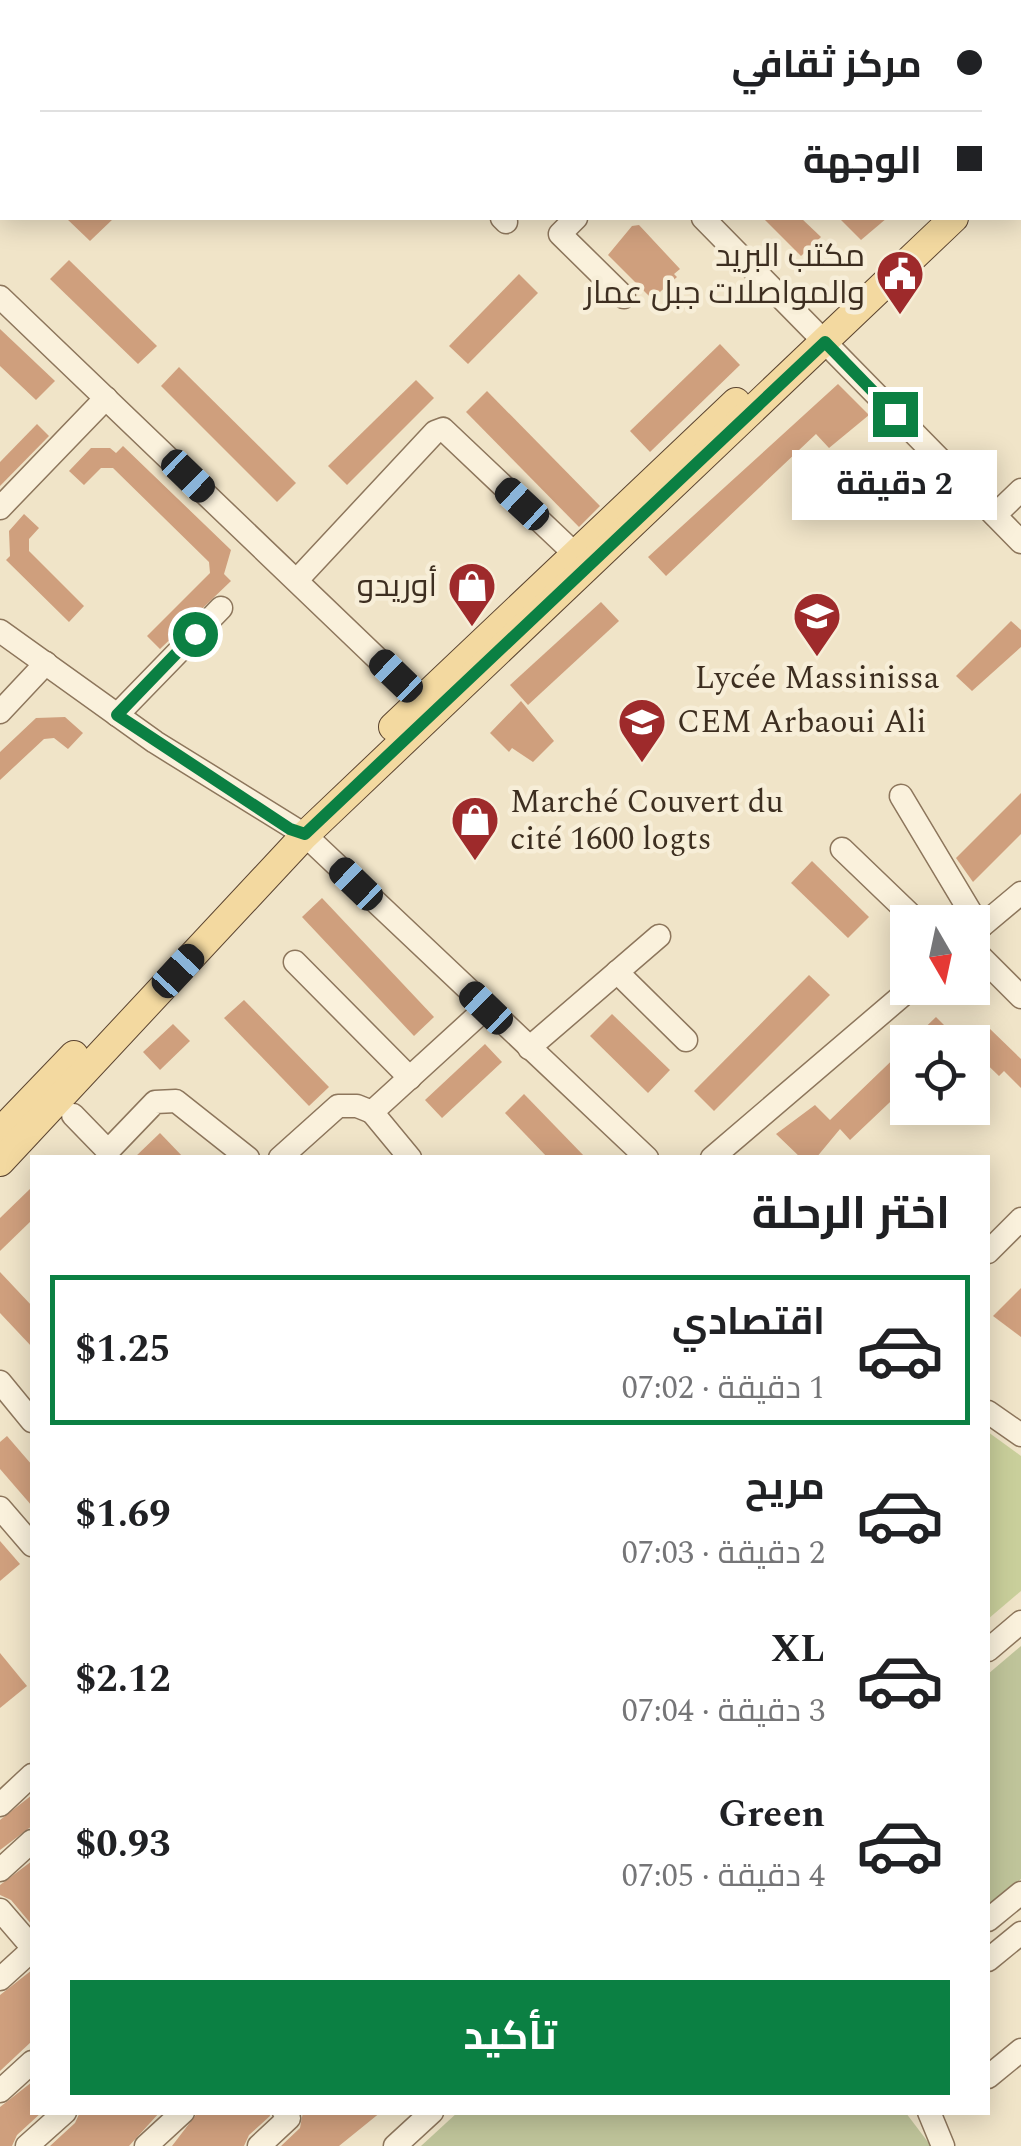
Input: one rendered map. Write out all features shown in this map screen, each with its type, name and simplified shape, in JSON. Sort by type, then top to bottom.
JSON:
[{"type":"main road","points":[[0,1132],[427,706],[818,336],[926,220]]},
{"type":"main road","points":[[427,706],[575,554],[952,220]]},
{"type":"main road","points":[[0,1162],[298,832]]},
{"type":"street","points":[[574,220],[560,234],[624,298]]},
{"type":"street","points":[[706,220],[1021,542]]},
{"type":"street","points":[[0,297],[427,706]]},
{"type":"street","points":[[0,508],[106,398]]},
{"type":"street","points":[[297,580],[434,432],[443,429],[575,554]]},
{"type":"street","points":[[995,515],[1021,490]]},
{"type":"street","points":[[117,715],[221,608]]},
{"type":"street","points":[[0,631],[117,715],[298,832],[643,1155]]},
{"type":"street","points":[[0,712],[46,663]]},
{"type":"street","points":[[901,796],[958,905]]},
{"type":"street","points":[[842,849],[900,905]]},
{"type":"street","points":[[990,923],[1021,893]]},
{"type":"street","points":[[529,1048],[659,936]]},
{"type":"street","points":[[990,957],[1021,997]]},
{"type":"street","points":[[295,962],[410,1078]]},
{"type":"street","points":[[617,972],[686,1040]]},
{"type":"street","points":[[716,1155],[891,1005]]},
{"type":"street","points":[[372,1112],[486,1008]]},
{"type":"street","points":[[73,1115],[111,1154],[155,1102],[176,1101],[244,1155]]},
{"type":"street","points":[[283,1155],[338,1106],[357,1106],[372,1112],[408,1155]]},
{"type":"street","points":[[990,1250],[1021,1219]]},
{"type":"street","points":[[0,1382],[30,1419]]},
{"type":"street","points":[[990,1413],[1021,1435]]},
{"type":"street","points":[[0,1508],[30,1543]]},
{"type":"street","points":[[990,1648],[1021,1622]]},
{"type":"street","points":[[0,1804],[30,1778]]},
{"type":"street","points":[[0,1870],[30,1843]]},
{"type":"street","points":[[990,1918],[1021,1893]]},
{"type":"street","points":[[0,1910],[30,1946]]},
{"type":"street","points":[[990,1958],[1021,1932]]},
{"type":"street","points":[[0,1979],[30,1950]]},
{"type":"street","points":[[990,2075],[1021,2050]]},
{"type":"street","points":[[0,2091],[30,2064]]},
{"type":"street","points":[[27,2146],[61,2115]]},
{"type":"street","points":[[146,2146],[181,2115]]},
{"type":"street","points":[[259,2146],[290,2118],[287,2115]]},
{"type":"street","points":[[395,2146],[429,2115]]},
{"type":"street","points":[[935,2116],[943,2146]]},
{"type":"green space","points":[[990,1433],[1021,1456],[1021,1591],[990,1617]]},
{"type":"green space","points":[[1021,1646],[1021,1879],[990,1905],[990,1672]]},
{"type":"green space","points":[[455,2115],[908,2115],[931,2146],[421,2146]]},
{"type":"building","points":[[68,220],[112,220],[90,241]]},
{"type":"building","points":[[765,220],[803,220],[821,237],[801,256]]},
{"type":"building","points":[[841,220],[885,220],[861,240]]},
{"type":"building","points":[[639,225],[680,269],[674,274],[677,277],[652,299],[608,255],[632,226]]},
{"type":"building","points":[[69,260],[157,346],[138,364],[50,279]]},
{"type":"building","points":[[519,274],[538,293],[468,364],[449,346]]},
{"type":"building","points":[[0,329],[55,381],[36,400],[0,366]]},
{"type":"building","points":[[720,344],[740,365],[650,452],[630,431]]},
{"type":"building","points":[[179,367],[296,483],[277,502],[161,386]]},
{"type":"building","points":[[416,380],[434,398],[347,485],[328,466]]},
{"type":"building","points":[[838,384],[869,415],[829,448],[816,434],[666,576],[648,557]]},
{"type":"building","points":[[487,391],[600,506],[579,527],[466,412]]},
{"type":"building","points":[[37,424],[49,436],[0,486],[0,462]]},
{"type":"building","points":[[123,446],[231,550],[224,574],[231,581],[160,649],[147,636],[210,573],[209,562],[113,468],[101,468],[84,485],[69,471],[91,448],[110,448],[116,453]]},
{"type":"building","points":[[24,514],[39,528],[29,539],[29,551],[84,606],[69,622],[6,560],[10,556],[9,531]]},
{"type":"building","points":[[601,602],[619,621],[528,705],[510,685]]},
{"type":"building","points":[[1011,621],[1021,630],[1021,647],[972,691],[956,676]]},
{"type":"building","points":[[521,701],[554,741],[533,762],[512,748],[509,752],[490,733]]},
{"type":"building","points":[[65,717],[83,733],[68,749],[54,738],[44,739],[0,780],[0,752],[36,718]]},
{"type":"building","points":[[1021,793],[1021,834],[973,882],[956,858]]},
{"type":"building","points":[[812,861],[869,917],[848,938],[791,883]]},
{"type":"building","points":[[322,898],[434,1017],[414,1036],[302,917]]},
{"type":"building","points":[[809,975],[830,995],[714,1111],[694,1091]]},
{"type":"building","points":[[244,1000],[329,1087],[309,1106],[224,1018]]},
{"type":"building","points":[[612,1014],[670,1070],[648,1093],[590,1036]]},
{"type":"building","points":[[936,1017],[944,1025],[928,1025]]},
{"type":"building","points":[[173,1024],[190,1041],[160,1070],[143,1052]]},
{"type":"building","points":[[990,1029],[1021,1059],[1021,1088],[1004,1071],[999,1076],[990,1067]]},
{"type":"building","points":[[485,1044],[502,1062],[442,1118],[425,1100]]},
{"type":"building","points":[[890,1062],[890,1102],[850,1140],[840,1129],[818,1155],[798,1155],[776,1134],[815,1105],[830,1120]]},
{"type":"building","points":[[524,1094],[583,1155],[545,1155],[505,1113]]},
{"type":"building","points":[[160,1133],[181,1155],[137,1155]]},
{"type":"building","points":[[30,1189],[30,1222],[0,1251],[0,1218]]},
{"type":"building","points":[[0,1272],[30,1304],[30,1345],[0,1313]]},
{"type":"building","points":[[1021,1288],[1021,1337],[993,1316]]},
{"type":"building","points":[[7,1436],[30,1463],[30,1504],[0,1469],[0,1442]]},
{"type":"building","points":[[0,1541],[20,1564],[0,1581]]},
{"type":"building","points":[[0,1653],[27,1686],[0,1708]]},
{"type":"building","points":[[30,1797],[30,1828],[0,1850],[0,1820]]},
{"type":"building","points":[[30,1862],[30,1923],[11,1900],[0,1895],[0,1885]]},
{"type":"building","points":[[30,1972],[30,2043],[0,2071],[0,1995]]},
{"type":"building","points":[[30,2084],[30,2115],[39,2115],[17,2135],[12,2146],[0,2146],[0,2107]]},
{"type":"building","points":[[79,2115],[157,2115],[129,2146],[50,2146]]},
{"type":"building","points":[[196,2115],[270,2115],[249,2135],[244,2146],[172,2146]]},
{"type":"building","points":[[302,2115],[377,2115],[339,2146],[281,2146],[300,2128]]},
{"type":"place","name":"مكتب البريد والمواصلات جبل عمار","points":[[900,316]]},
{"type":"place","name":"أوريدو","points":[[472,628]]},
{"type":"place","name":"Lycée Massinissa","points":[[817,658]]},
{"type":"place","name":"CEM Arbaoui Ali","points":[[642,764]]},
{"type":"place","name":"Marché Couvert du cité 1600 logts","points":[[475,862]]},
{"type":"route","points":[[195,634],[117,715],[290,829],[305,834],[825,342],[895,414]]}]
